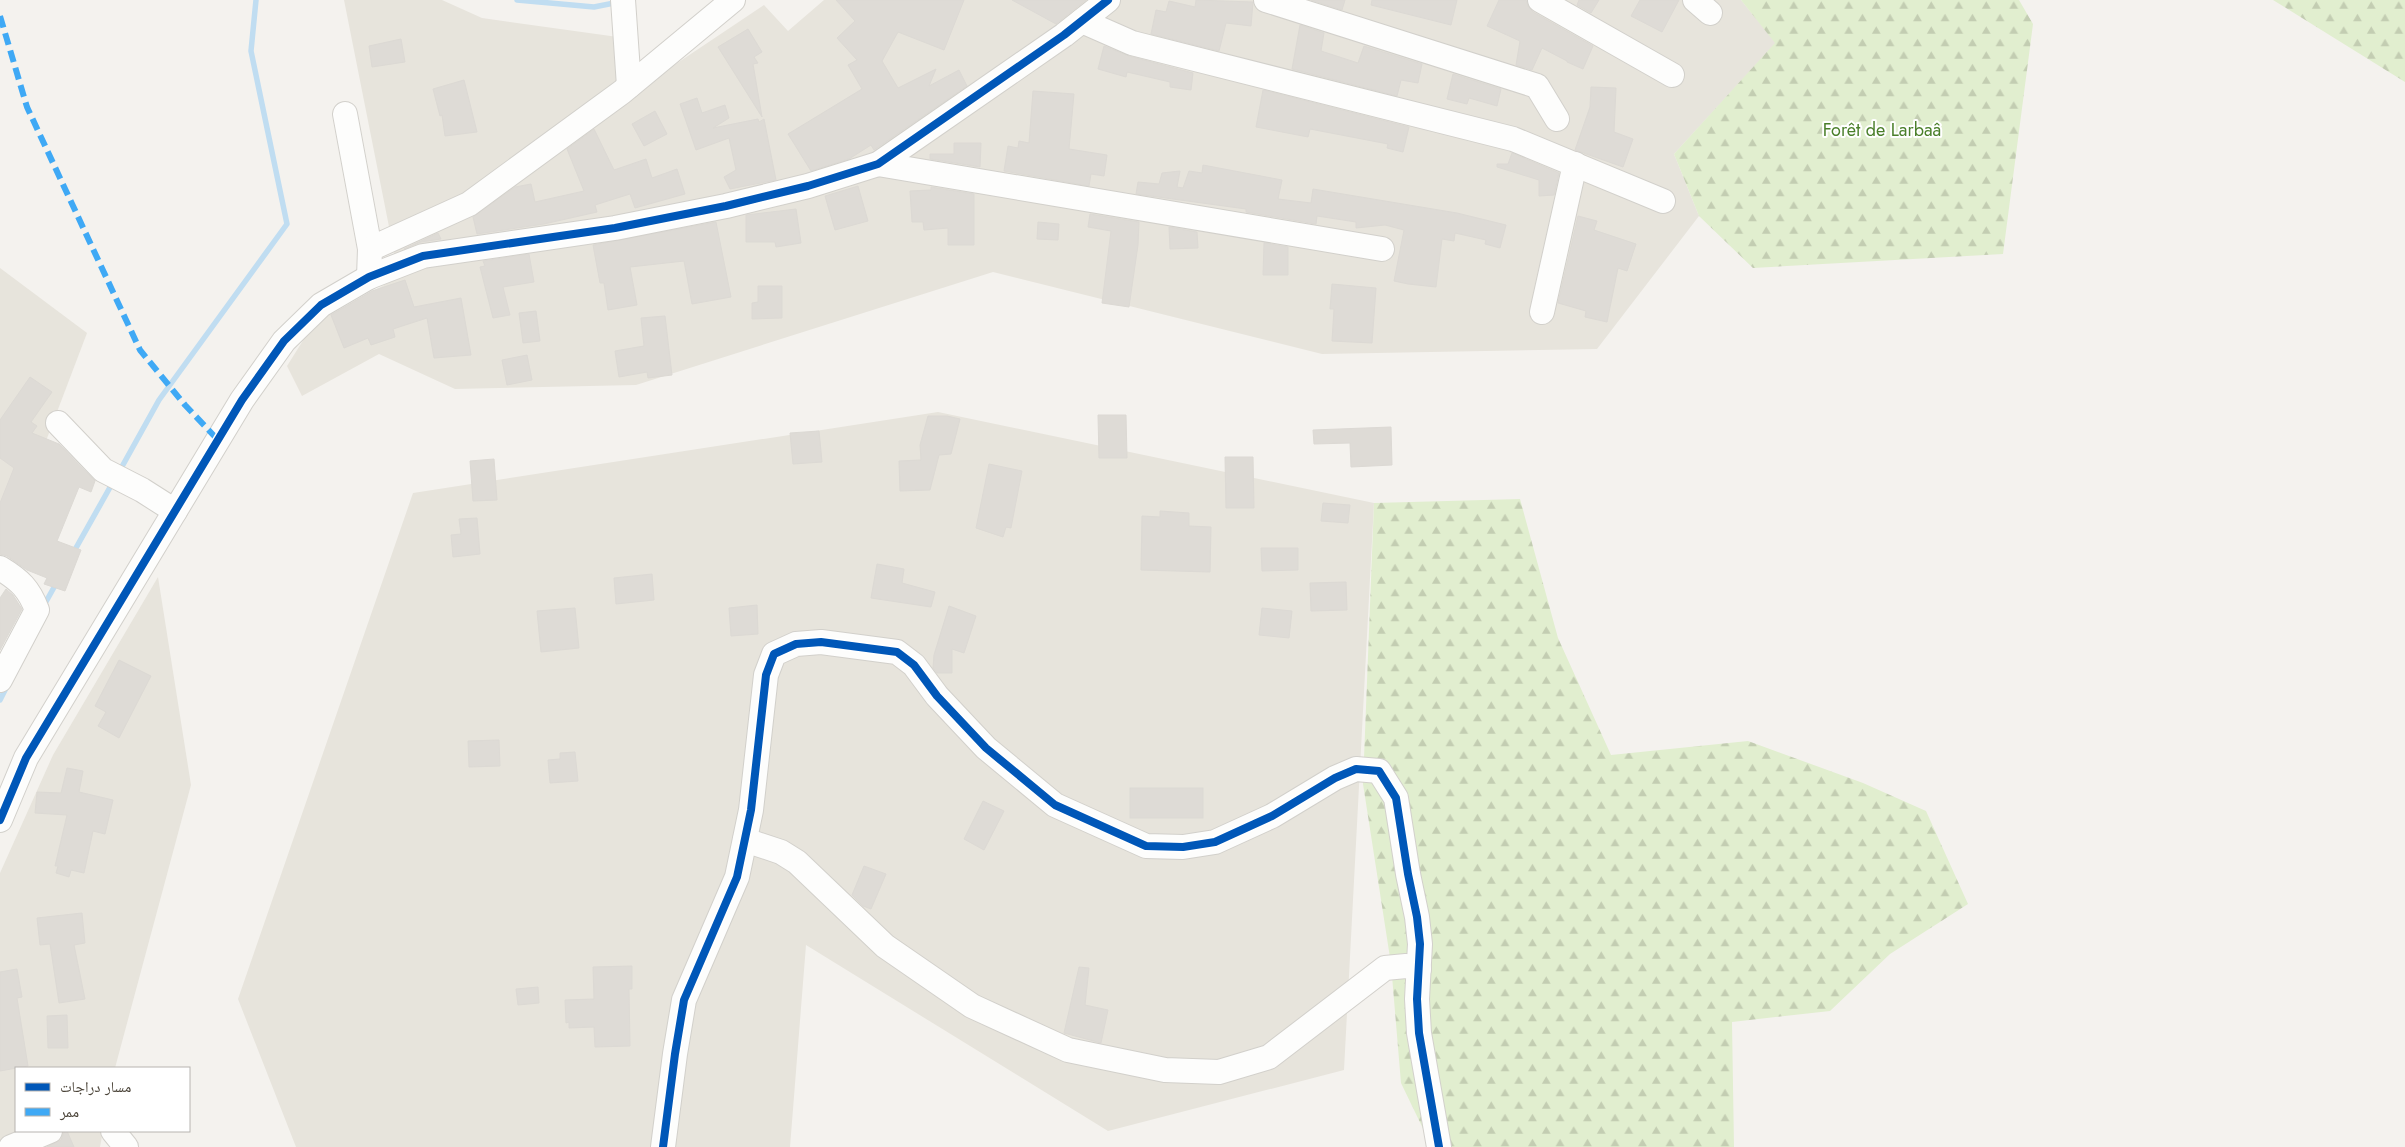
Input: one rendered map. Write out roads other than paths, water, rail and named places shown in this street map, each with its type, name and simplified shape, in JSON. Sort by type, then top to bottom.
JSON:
[{"type":"street","points":[[370,249],[469,204],[629,86],[733,0]]},
{"type":"street","points":[[0,820],[9,775],[26,758],[242,400],[284,341],[321,306],[369,277],[423,256],[615,228],[726,206],[808,186],[878,164],[1082,21],[1108,0]]},
{"type":"street","points":[[1266,0],[1537,86],[1557,119]]},
{"type":"street","points":[[1540,0],[1672,75]]},
{"type":"street","points":[[623,6],[629,86]]},
{"type":"street","points":[[1082,21],[1132,43],[1514,139],[1663,201]]},
{"type":"street","points":[[345,114],[370,249],[369,277]]},
{"type":"street","points":[[878,164],[1382,249]]},
{"type":"street","points":[[1542,312],[1575,164]]},
{"type":"street","points":[[58,423],[105,471],[175,511]]},
{"type":"street","points":[[0,568],[30,592],[37,610],[0,680]]},
{"type":"street","points":[[663,1147],[684,1000],[737,877],[751,810],[766,675],[774,654],[796,644],[821,642],[897,652],[914,665],[938,696],[986,748],[1056,805],[1146,846],[1183,847],[1215,842],[1272,816],[1335,778],[1356,769],[1379,771],[1396,798],[1417,917],[1420,944],[1417,999],[1419,1034],[1439,1147]]},
{"type":"street","points":[[745,840],[781,852],[797,862],[885,946],[972,1006],[1068,1050],[1165,1070],[1220,1072],[1269,1057],[1385,968],[1397,965],[1419,969]]},
{"type":"street","points":[[11,1147],[48,1132]]},
{"type":"street","points":[[114,1132],[126,1147]]},
{"type":"waterway","points":[[119,472],[159,400],[287,224],[251,51],[256,0]]},
{"type":"waterway","points":[[517,0],[594,7],[619,2]]},
{"type":"waterway","points":[[72,555],[113,482]]},
{"type":"waterway","points":[[43,607],[57,582]]},
{"type":"waterway","points":[[0,700],[8,684]]},
{"type":"park label","name":"Forêt de Larbaâ","points":[[1882,130]]}]
